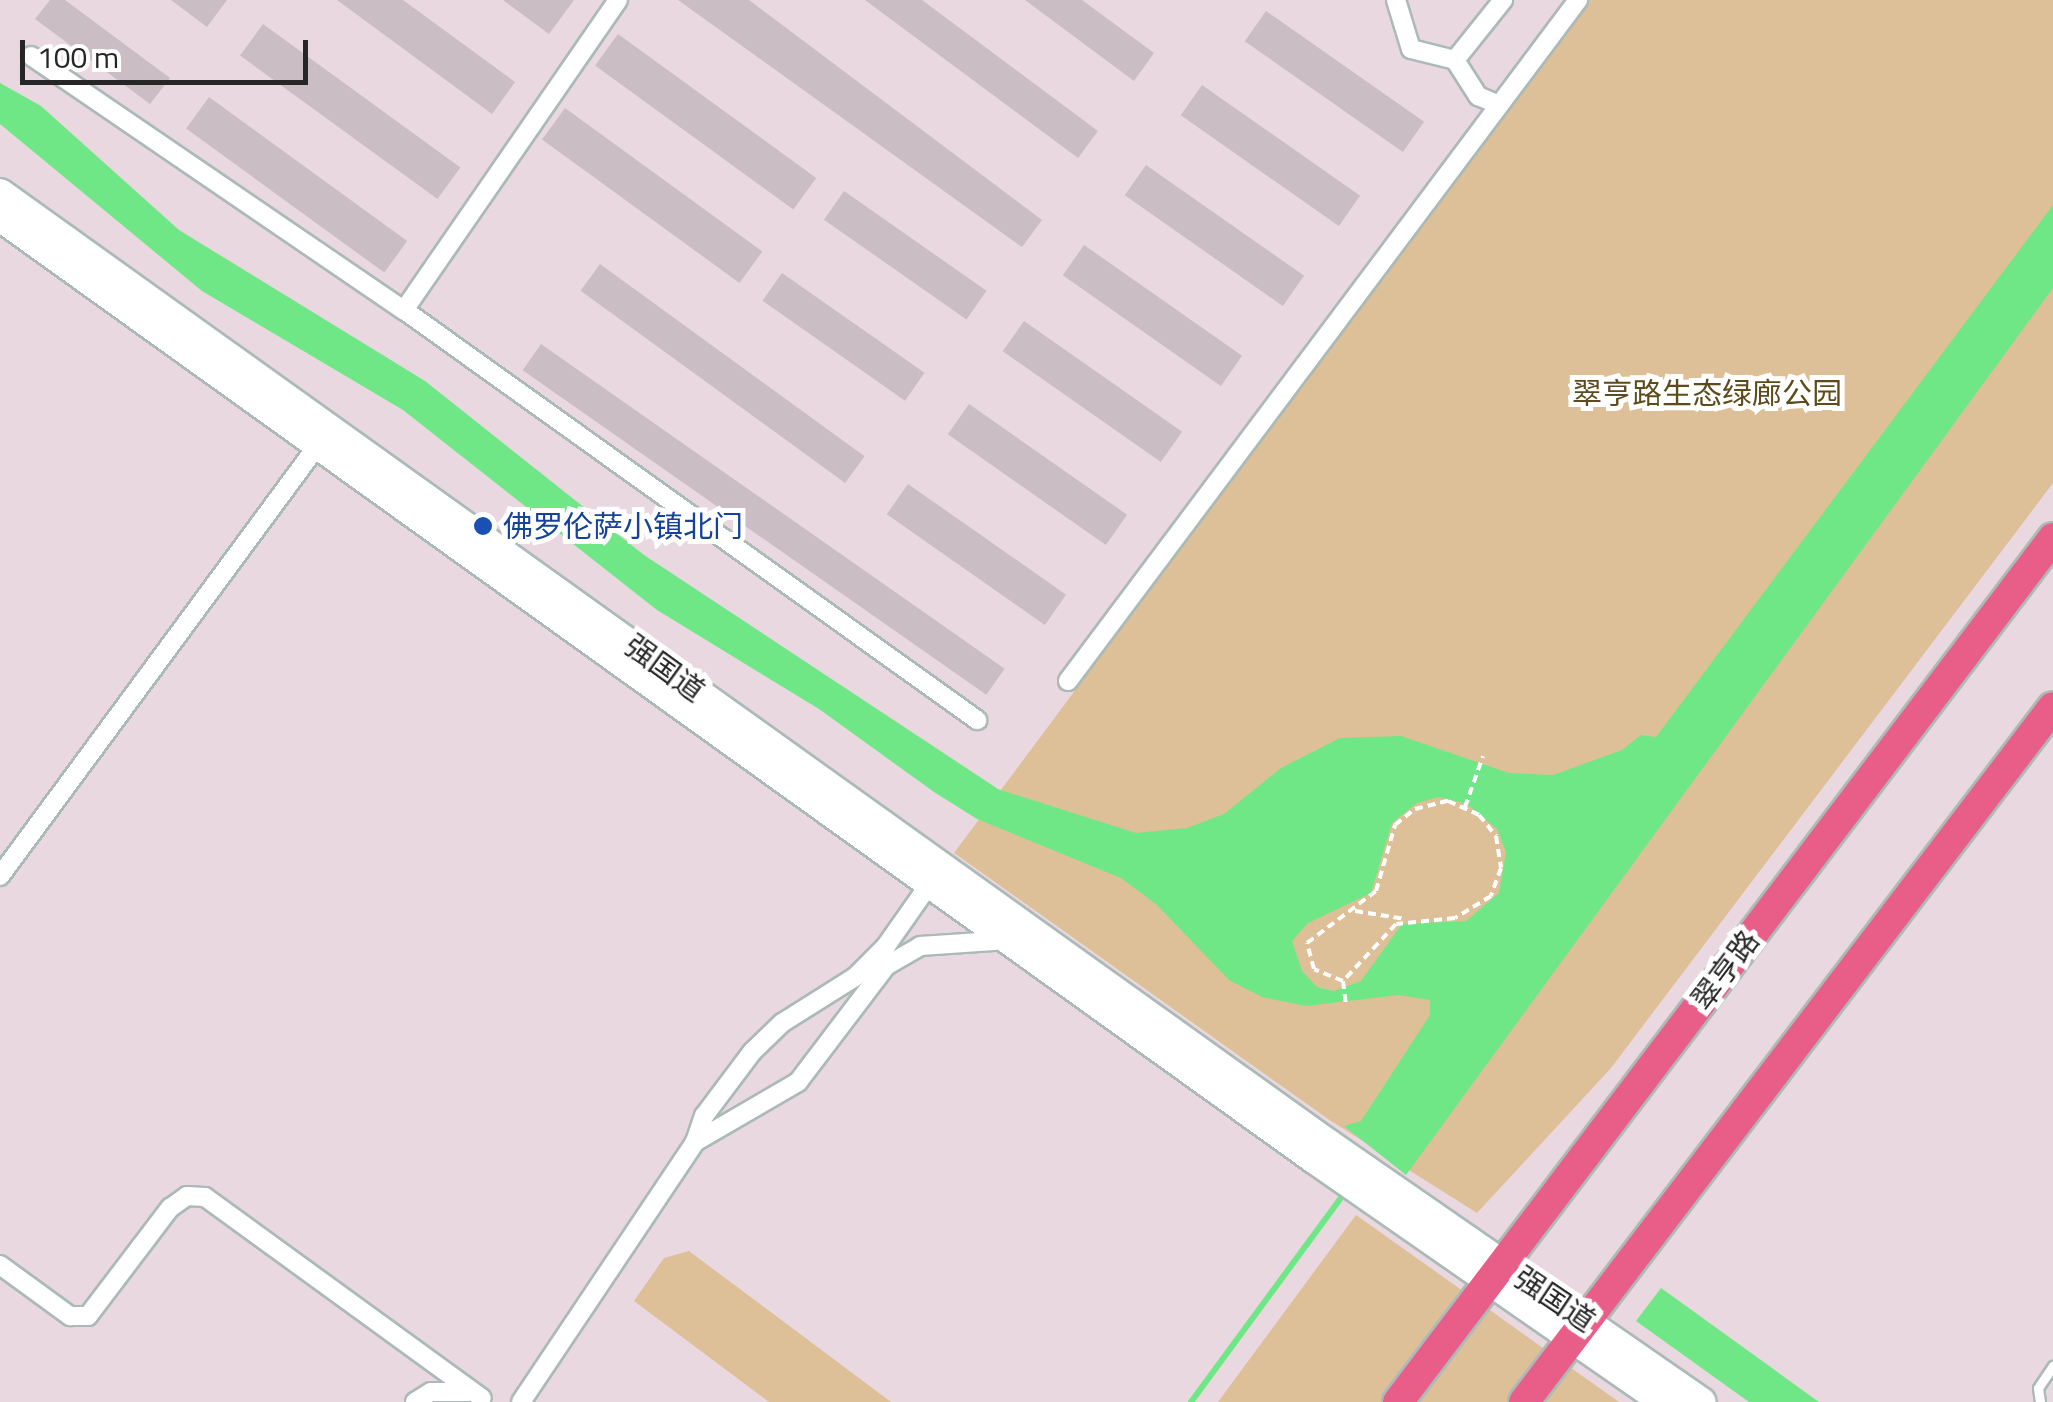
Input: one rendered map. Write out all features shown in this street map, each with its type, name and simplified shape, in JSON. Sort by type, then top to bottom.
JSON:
[{"type":"main road","name":"强国道","points":[[0,193],[323,437]]},
{"type":"main road","name":"强国道","points":[[0,217],[323,437],[1321,1152]]},
{"type":"main road","name":"翠亨路","points":[[1398,1402],[2053,538]]},
{"type":"main road","points":[[1524,1402],[2053,707]]},
{"type":"main road","name":"强国道","points":[[936,875],[1008,940],[1402,1208],[1505,1264],[1701,1402]]},
{"type":"main road","name":"强国道","points":[[1586,1322],[1664,1402]]},
{"type":"street","points":[[404,310],[618,0]]},
{"type":"street","points":[[1396,0],[1412,49],[1456,60],[1478,96],[1500,105]]},
{"type":"street","points":[[1456,60],[1503,0]]},
{"type":"street","points":[[1068,681],[1578,0]]},
{"type":"street","points":[[31,56],[404,310],[977,720]]},
{"type":"street","points":[[0,876],[323,437]]},
{"type":"street","points":[[521,1402],[695,1142],[704,1116],[752,1052],[782,1023],[855,977],[886,946],[936,875]]},
{"type":"street","points":[[695,1142],[798,1082],[886,966],[920,946],[1008,940]]},
{"type":"street","points":[[0,1265],[70,1316],[88,1316],[170,1208],[188,1196],[205,1197],[484,1400]]},
{"type":"street","points":[[415,1402],[456,1389],[484,1400]]},
{"type":"lane","points":[[2040,1402],[2038,1388],[2053,1366]]},
{"type":"path","points":[[1465,807],[1482,758]]},
{"type":"path","points":[[1343,983],[1314,969],[1307,944],[1376,891],[1388,836],[1407,813],[1440,801],[1465,807],[1496,836],[1502,859],[1497,886],[1466,915],[1409,919],[1354,911]]},
{"type":"path","points":[[1346,1006],[1343,983],[1382,934],[1409,919]]},
{"type":"green space","name":"翠亨路生态绿廊公园","points":[[1589,0],[2053,0],[2053,483],[1611,1068],[1477,1213],[1328,1119],[954,853]]},
{"type":"green space","points":[[1356,1215],[1619,1402],[1218,1402]]},
{"type":"green space","points":[[689,1251],[891,1402],[769,1402],[634,1301],[664,1258]]},
{"type":"shaded area","points":[[0,83],[41,106],[179,230],[425,381],[644,555],[998,789],[1136,833],[1187,828],[1224,814],[1281,768],[1340,738],[1401,736],[1509,773],[1553,775],[1622,750],[1641,735],[1656,737],[2053,205],[2053,288],[1406,1175],[1344,1126],[1361,1121],[1430,1015],[1430,1000],[1399,995],[1306,1006],[1262,997],[1229,980],[1156,904],[1121,878],[977,819],[819,709],[657,610],[403,410],[202,291],[0,124]],"holes":[[[1439,797],[1467,804],[1497,829],[1506,852],[1499,893],[1466,921],[1402,924],[1361,981],[1334,991],[1317,987],[1302,971],[1292,941],[1308,923],[1371,893],[1392,823],[1417,803]]]},
{"type":"shaded area","points":[[1661,1288],[1819,1402],[1749,1402],[1636,1321]]},
{"type":"building","points":[[50,0],[65,0],[170,78],[150,104],[35,19]]},
{"type":"building","points":[[171,0],[227,0],[207,27]]},
{"type":"building","points":[[337,0],[403,0],[515,82],[492,114]]},
{"type":"building","points":[[503,0],[574,0],[549,34]]},
{"type":"building","points":[[678,0],[749,0],[1042,220],[1022,247]]},
{"type":"building","points":[[865,0],[922,0],[1098,131],[1078,158]]},
{"type":"building","points":[[1025,0],[1082,0],[1154,53],[1134,81]]},
{"type":"building","points":[[1266,11],[1424,122],[1403,152],[1245,41]]},
{"type":"building","points":[[263,24],[460,167],[437,199],[240,56]]},
{"type":"building","points":[[618,34],[816,178],[793,210],[595,66]]},
{"type":"building","points":[[1202,85],[1360,196],[1339,226],[1181,115]]},
{"type":"building","points":[[209,97],[407,241],[384,273],[186,129]]},
{"type":"building","points":[[565,108],[762,251],[739,283],[542,140]]},
{"type":"building","points":[[1146,165],[1304,276],[1283,306],[1125,195]]},
{"type":"building","points":[[844,191],[987,291],[966,319],[824,220]]},
{"type":"building","points":[[1084,245],[1242,356],[1221,386],[1063,275]]},
{"type":"building","points":[[600,264],[865,456],[845,483],[581,291]]},
{"type":"building","points":[[782,273],[925,373],[905,401],[762,301]]},
{"type":"building","points":[[1024,321],[1182,432],[1161,462],[1003,351]]},
{"type":"building","points":[[541,344],[1005,669],[986,695],[523,370]]},
{"type":"building","points":[[969,404],[1127,515],[1106,545],[948,434]]},
{"type":"building","points":[[908,484],[1066,595],[1045,625],[887,514]]},
{"type":"waterway","points":[[1191,1402],[1347,1190]]},
{"type":"place","name":"佛罗伦萨小镇北门","points":[[483,526]]}]
